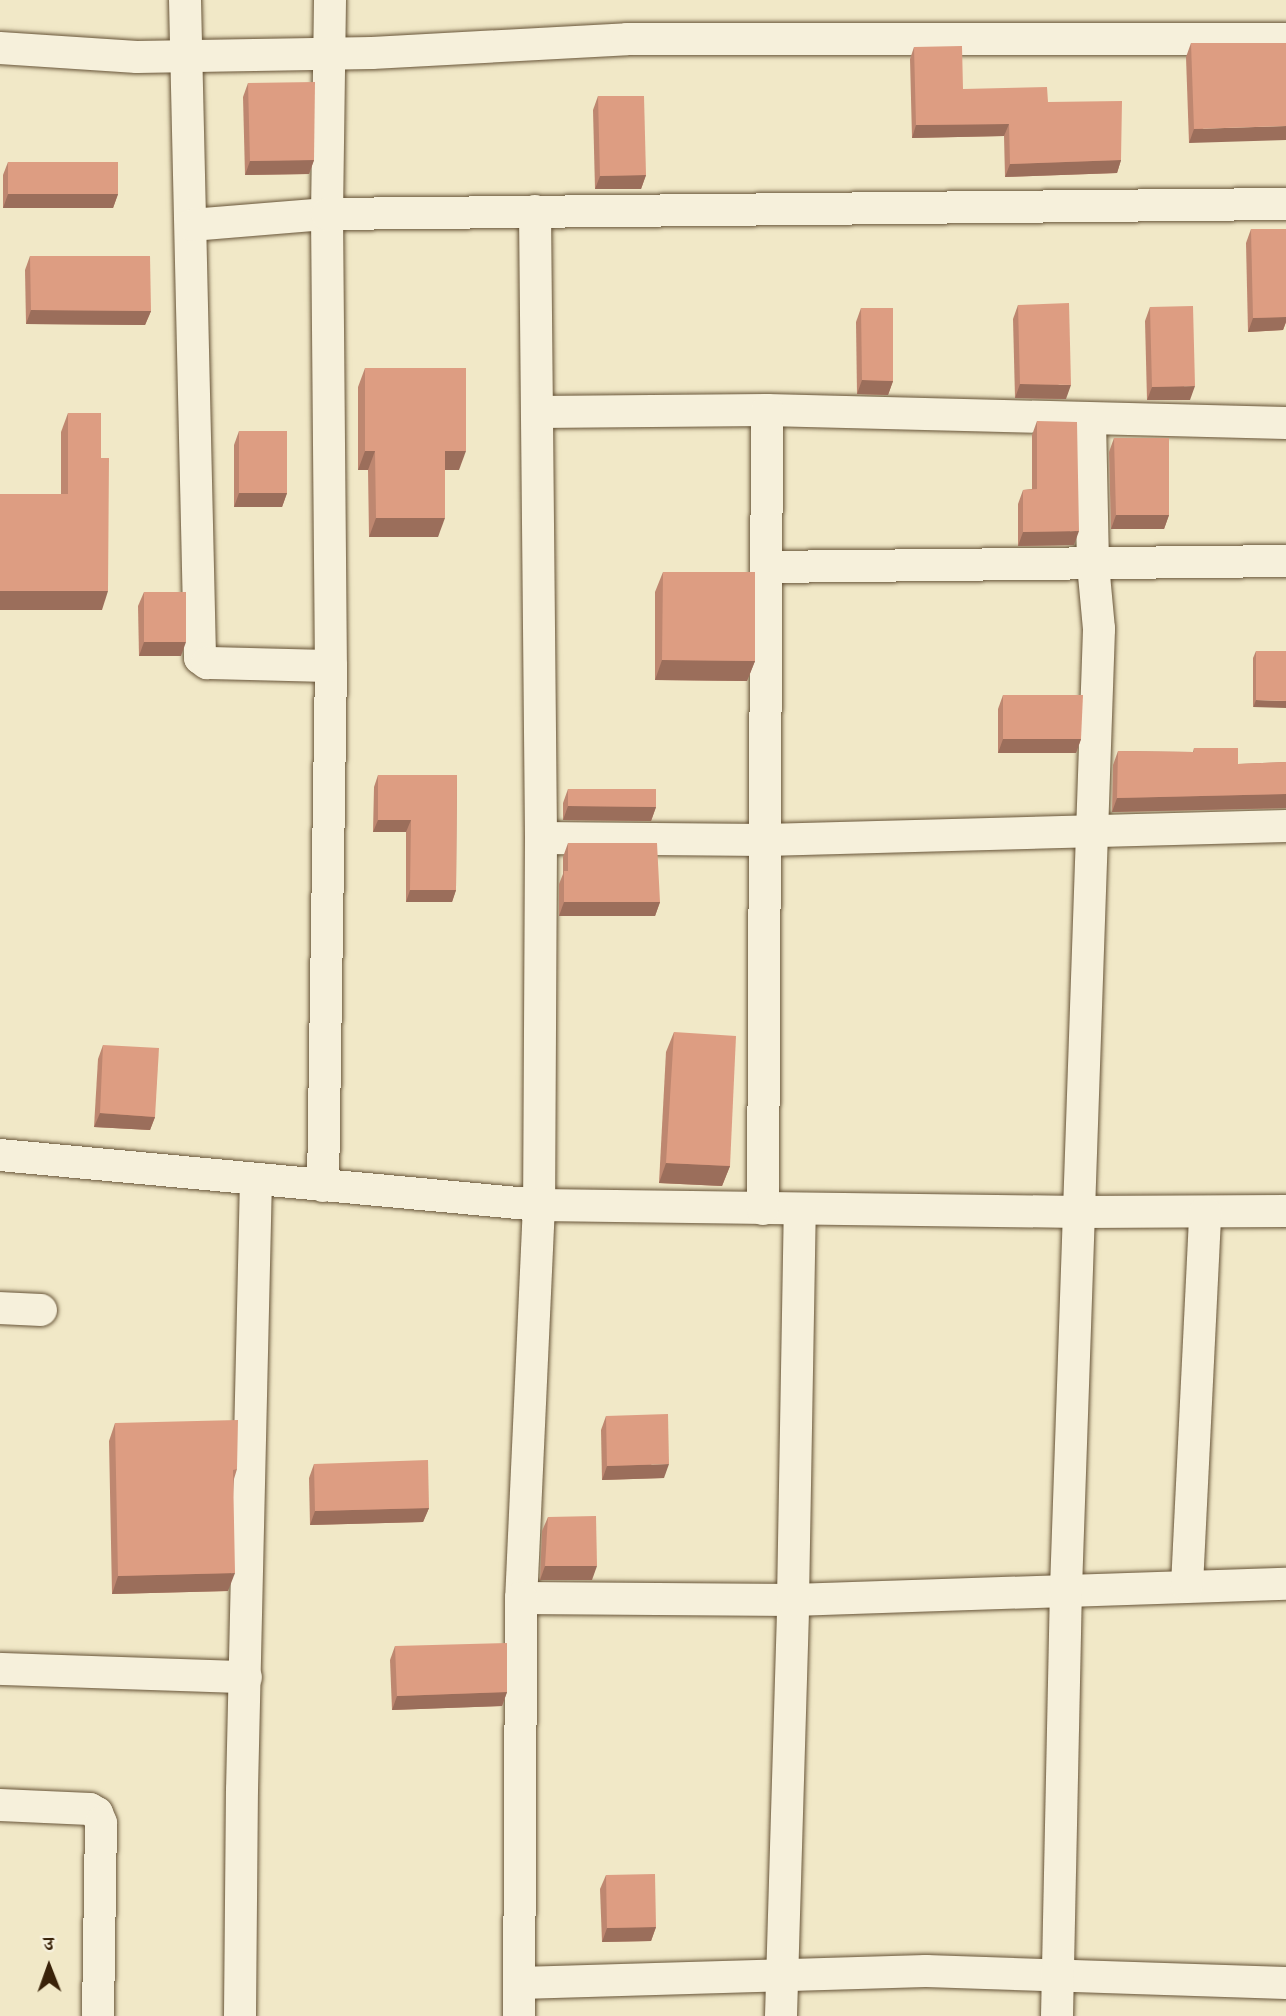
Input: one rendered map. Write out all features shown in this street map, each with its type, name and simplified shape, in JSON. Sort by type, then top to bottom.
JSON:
[{"type":"street","points":[[185,0],[200,658],[207,663],[331,666]]},
{"type":"street","points":[[323,1186],[331,666],[327,214],[330,0]]},
{"type":"street","points":[[0,48],[137,57],[187,57],[330,54],[627,39],[1286,39]]},
{"type":"street","points":[[192,225],[327,214],[1286,204]]},
{"type":"street","points":[[519,2016],[521,1598],[539,1205],[541,838],[535,212]]},
{"type":"street","points":[[538,412],[767,411],[1286,423]]},
{"type":"street","points":[[763,1209],[767,411]]},
{"type":"street","points":[[1057,2016],[1066,1589],[1099,629],[1093,564],[1090,420]]},
{"type":"street","points":[[766,567],[1286,561]]},
{"type":"street","points":[[541,838],[765,840],[1286,826]]},
{"type":"street","points":[[0,1155],[539,1205],[1079,1212],[1286,1210]]},
{"type":"street","points":[[240,2016],[256,1179]]},
{"type":"street","points":[[781,2016],[793,1600],[800,1209]]},
{"type":"street","points":[[1187,1586],[1205,1212]]},
{"type":"street","points":[[0,1308],[41,1310]]},
{"type":"street","points":[[521,1598],[793,1600],[1066,1589],[1286,1584]]},
{"type":"street","points":[[0,1669],[246,1677]]},
{"type":"street","points":[[0,1805],[90,1809],[97,1813],[101,1823],[99,2016]]},
{"type":"street","points":[[520,1983],[926,1971],[1286,1983]]},
{"type":"building","points":[[1191,43],[1286,43],[1286,126],[1194,129]]},
{"type":"building","points":[[962,46],[963,89],[1047,87],[1048,102],[1122,101],[1121,160],[1010,164],[1009,124],[916,125],[914,47]]},
{"type":"building","points":[[315,82],[314,160],[250,161],[248,83]]},
{"type":"building","points":[[598,96],[644,96],[646,175],[600,176]]},
{"type":"building","points":[[8,162],[118,162],[118,194],[8,194]]},
{"type":"building","points":[[1251,229],[1286,229],[1286,317],[1253,318]]},
{"type":"building","points":[[30,256],[150,256],[151,311],[31,310]]},
{"type":"building","points":[[1069,303],[1071,385],[1020,384],[1018,305]]},
{"type":"building","points":[[1193,306],[1195,386],[1152,387],[1150,307]]},
{"type":"building","points":[[861,308],[893,308],[893,381],[862,380]]},
{"type":"building","points":[[365,368],[466,368],[466,451],[445,451],[445,518],[376,518],[375,451],[365,451]]},
{"type":"building","points":[[68,413],[101,413],[101,458],[109,458],[108,591],[0,591],[0,494],[68,494]]},
{"type":"building","points":[[1037,421],[1077,422],[1079,531],[1023,532],[1023,490],[1037,489]]},
{"type":"building","points":[[239,431],[287,431],[287,493],[239,493]]},
{"type":"building","points":[[1114,438],[1169,438],[1169,515],[1116,515]]},
{"type":"building","points":[[663,572],[755,572],[755,661],[662,660]]},
{"type":"building","points":[[144,592],[186,592],[186,642],[144,642]]},
{"type":"building","points":[[1256,651],[1286,651],[1286,701],[1256,700]]},
{"type":"building","points":[[1003,695],[1083,695],[1081,739],[1003,739]]},
{"type":"building","points":[[1194,748],[1238,748],[1238,764],[1286,762],[1286,794],[1117,798],[1118,751],[1194,752]]},
{"type":"building","points":[[378,775],[457,775],[456,890],[410,890],[411,820],[378,820]]},
{"type":"building","points":[[568,789],[656,789],[656,807],[568,806]]},
{"type":"building","points":[[568,843],[657,843],[660,902],[564,902]]},
{"type":"building","points":[[674,1032],[736,1036],[730,1166],[666,1163]]},
{"type":"building","points":[[103,1045],[159,1048],[155,1117],[100,1113]]},
{"type":"building","points":[[668,1414],[669,1464],[607,1466],[606,1416]]},
{"type":"building","points":[[238,1420],[237,1469],[233,1470],[235,1573],[118,1576],[115,1423]]},
{"type":"building","points":[[428,1460],[429,1508],[315,1511],[314,1464]]},
{"type":"building","points":[[596,1516],[597,1566],[545,1566],[548,1517]]},
{"type":"building","points":[[507,1643],[507,1692],[397,1696],[395,1646]]},
{"type":"building","points":[[655,1874],[656,1927],[607,1928],[606,1875]]}]
